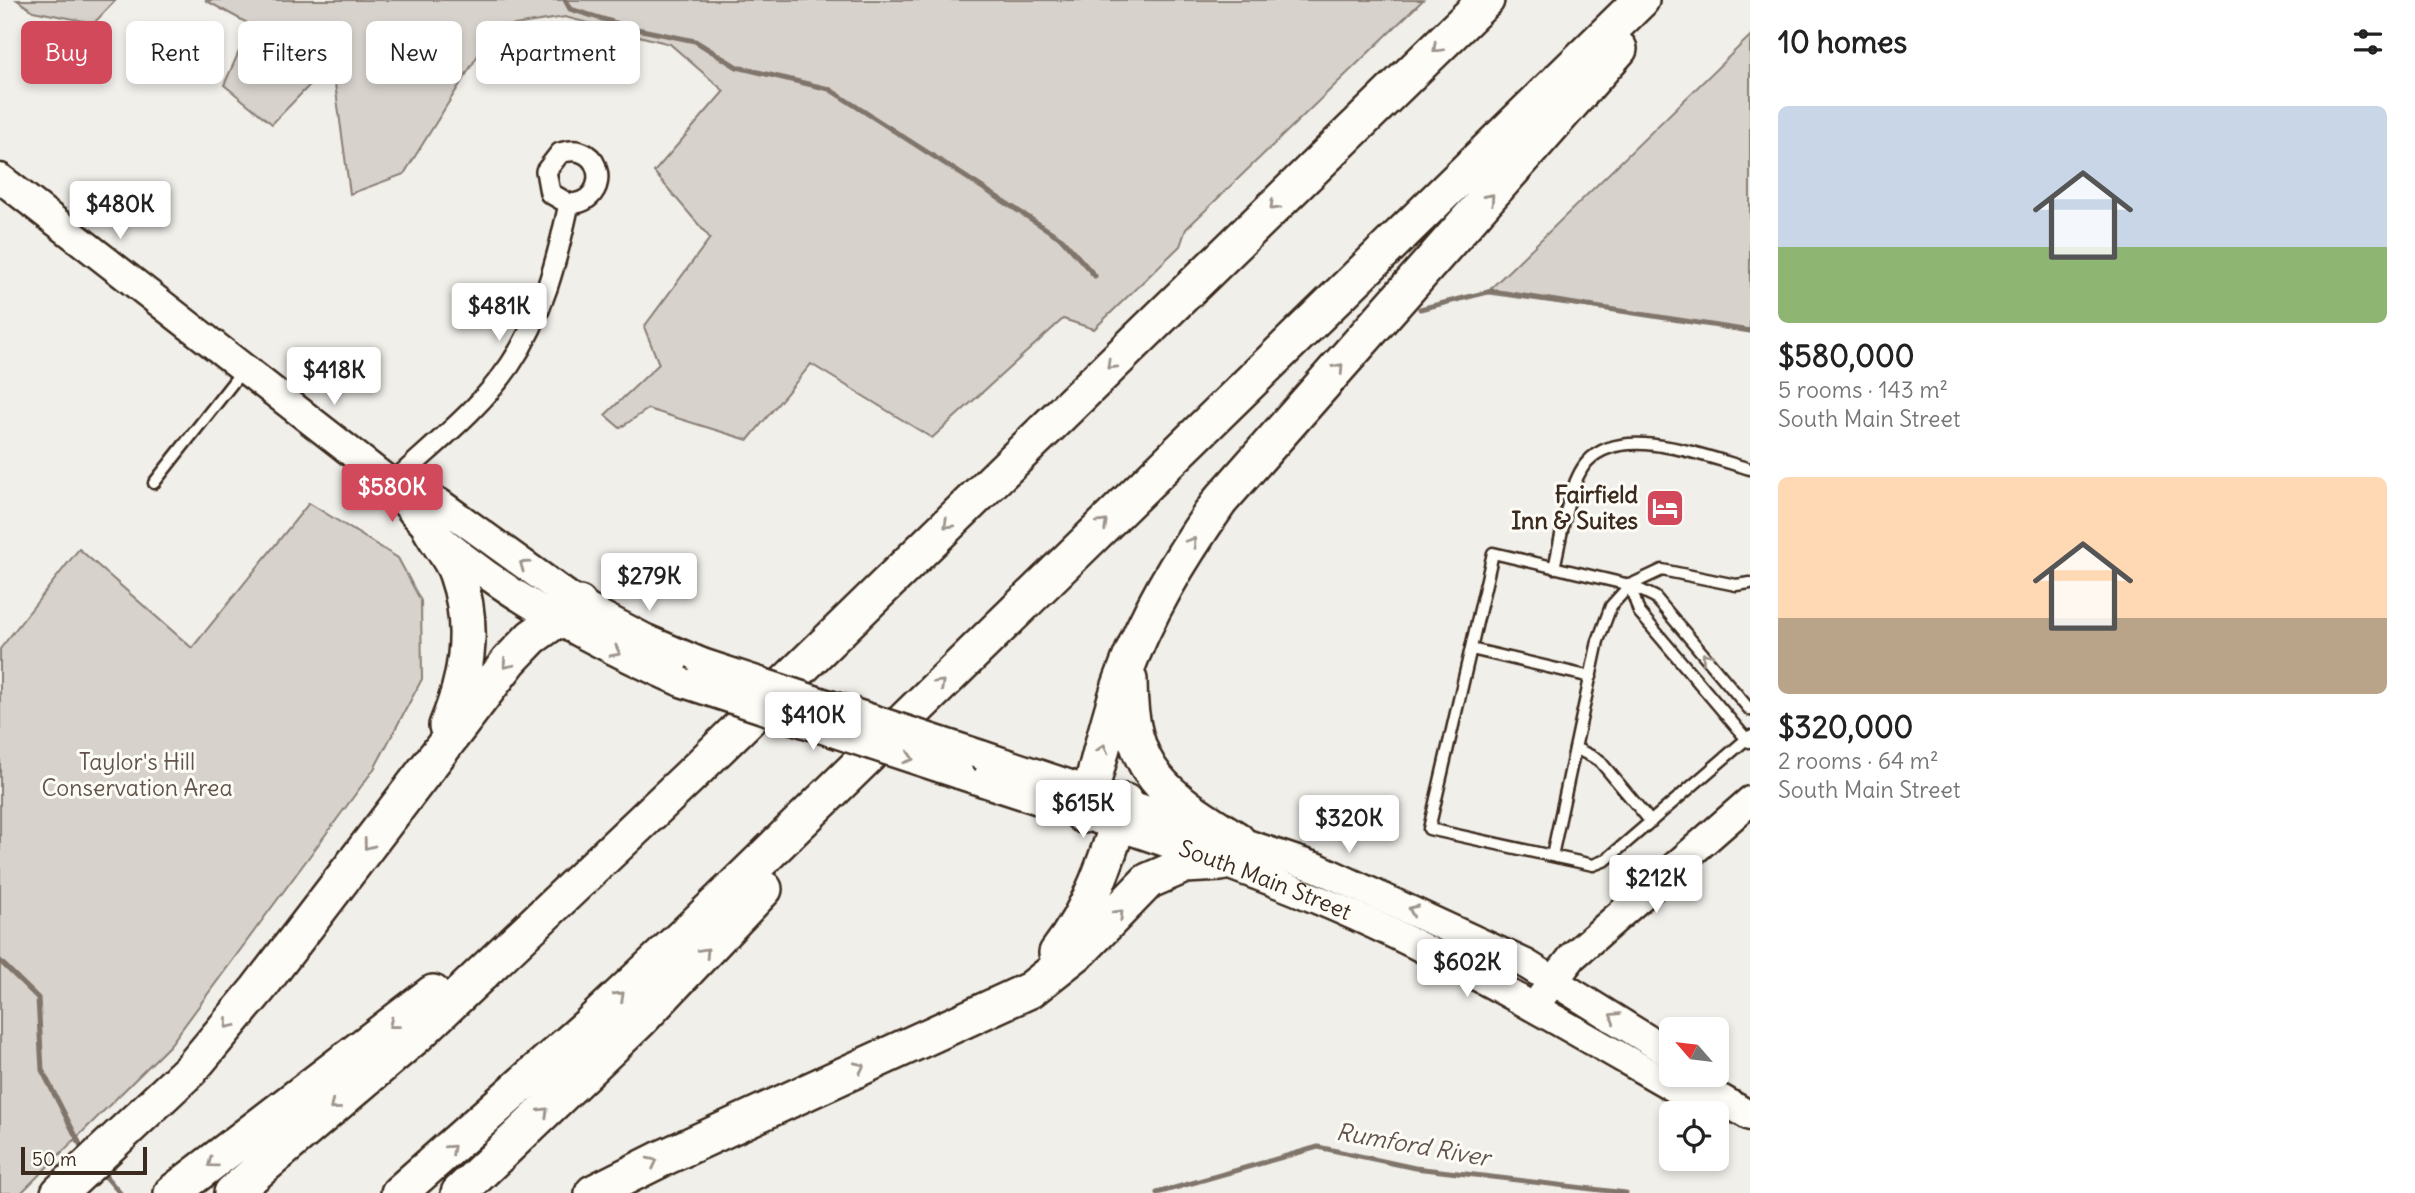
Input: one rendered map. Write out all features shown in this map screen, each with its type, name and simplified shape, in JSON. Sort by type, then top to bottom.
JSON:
[{"type":"highway","points":[[232,1193],[418,1035],[690,776],[1486,0]]},
{"type":"highway","points":[[399,1193],[589,1025],[1641,0]]},
{"type":"highway","points":[[1087,803],[1129,662],[1158,596],[1220,501],[1534,148],[1661,0]]},
{"type":"highway","points":[[415,783],[435,750],[457,700],[465,669],[468,620],[457,573],[429,528]]},
{"type":"highway","points":[[70,1183],[191,1069],[258,989],[509,661],[532,637],[568,611]]},
{"type":"highway","points":[[1129,662],[1129,708],[1147,766],[1160,787],[1229,852]]},
{"type":"highway","points":[[459,1193],[640,1020],[785,867],[833,811],[876,747]]},
{"type":"highway","points":[[172,1193],[447,981],[690,776]]},
{"type":"highway","points":[[1030,990],[1077,928],[1094,893],[1121,814]]},
{"type":"highway","points":[[593,1193],[663,1157],[1030,990],[1082,949],[1148,881],[1185,864],[1229,852]]},
{"type":"main road","name":"South Main Street","points":[[0,178],[393,484],[429,528],[534,606],[568,611],[646,639],[702,663],[981,755],[1087,803]]},
{"type":"main road","name":"South Main Street","points":[[393,484],[439,503],[624,657],[681,682],[959,774],[1087,803],[1229,852],[1319,900],[1413,943],[1535,1008],[1675,1088],[1721,1099],[1750,1116]]},
{"type":"main road","points":[[1535,1008],[1552,980],[1573,956],[1750,801]]},
{"type":"main road","name":"South Main Street","points":[[1229,852],[1318,868],[1439,921],[1552,980],[1659,1047]]},
{"type":"main road","name":"South Main Street","points":[[1712,1087],[1721,1099]]},
{"type":"street","points":[[393,484],[477,404],[510,364],[547,291],[569,204]]},
{"type":"lane","points":[[154,483],[244,368]]},
{"type":"lane","points":[[1554,568],[1575,484],[1586,463],[1602,450],[1620,443],[1658,445],[1750,469]]},
{"type":"lane","points":[[1630,585],[1639,612],[1749,739],[1606,860],[1593,865],[1429,829],[1493,553],[1630,585],[1655,597],[1750,710]]},
{"type":"lane","points":[[1552,856],[1591,677],[1611,606],[1630,585],[1662,570],[1736,585],[1750,583]]},
{"type":"lane","points":[[1471,649],[1591,677]]},
{"type":"lane","points":[[1575,748],[1599,760],[1651,822]]},
{"type":"green space","points":[[17,0],[116,0],[96,21],[33,11]]},
{"type":"green space","points":[[205,0],[1423,0],[1186,229],[1180,246],[1094,329],[1063,319],[932,438],[811,364],[748,440],[648,409],[620,428],[605,415],[659,364],[644,327],[710,238],[654,172],[724,91],[670,44],[640,36],[640,21],[581,21],[565,17],[540,21],[476,21],[476,58],[462,81],[462,21],[366,21],[366,84],[460,84],[404,174],[350,194],[335,84],[352,84],[352,21],[244,21]]},
{"type":"green space","points":[[1750,36],[1750,330],[1486,293]]},
{"type":"green space","points":[[238,54],[238,84],[311,84],[272,124],[224,85]]},
{"type":"green space","name":"Taylor's Hill Conservation Area","points":[[309,503],[398,558],[421,601],[422,679],[374,769],[170,1045],[21,1193],[0,1193],[0,649],[79,549],[192,648]]},
{"type":"waterway","points":[[565,0],[570,9],[632,28],[695,41],[737,67],[829,89],[1062,239],[1095,276]]},
{"type":"waterway","points":[[1420,309],[1492,291],[1750,331]]},
{"type":"waterway","name":"Rumford River","points":[[0,961],[38,998],[42,1070],[84,1152]]},
{"type":"waterway","name":"Rumford River","points":[[1157,1193],[1318,1147],[1415,1168],[1626,1193]]},
{"type":"waterway","name":"Rumford River","points":[[100,1170],[120,1193]]},
{"type":"place","name":"Fairfield Inn & Suites","points":[[1665,508]]}]
